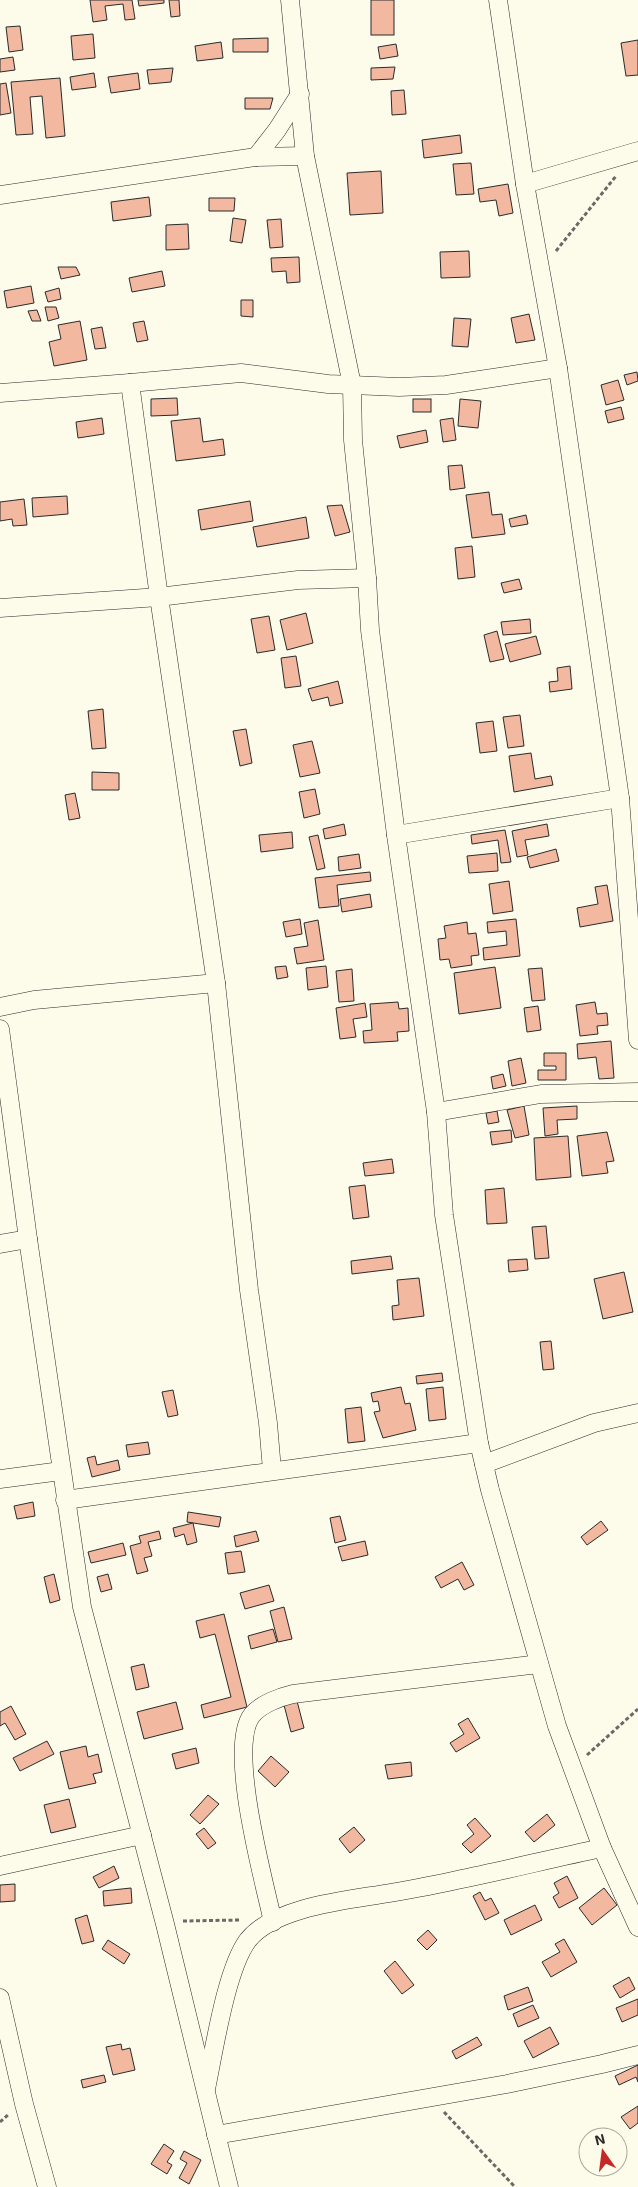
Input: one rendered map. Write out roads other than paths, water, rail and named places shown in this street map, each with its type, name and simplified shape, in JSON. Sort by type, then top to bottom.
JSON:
[{"type":"street","points":[[290,0],[305,156],[352,386],[353,440],[367,578],[370,630],[396,835],[436,1112],[444,1215],[479,1443],[539,1664],[572,1768],[602,1848],[638,1927]]},
{"type":"street","points":[[498,0],[525,184],[558,368],[620,798],[634,932],[638,1040]]},
{"type":"street","points":[[256,157],[277,130],[300,94]]},
{"type":"street","points":[[525,184],[638,151]]},
{"type":"street","points":[[0,195],[256,157],[305,156]]},
{"type":"street","points":[[0,393],[241,373],[352,386],[446,385],[558,368]]},
{"type":"street","points":[[130,383],[159,597],[216,983],[249,1290],[268,1423],[272,1470]]},
{"type":"street","points":[[0,608],[159,597],[298,580],[367,578]]},
{"type":"street","points":[[396,835],[620,798]]},
{"type":"street","points":[[0,1007],[34,1000],[216,983]]},
{"type":"street","points":[[0,1029],[65,1500],[82,1607],[165,1924],[229,2187]]},
{"type":"street","points":[[436,1112],[541,1094],[638,1092]]},
{"type":"street","points":[[0,1244],[28,1239]]},
{"type":"street","points":[[484,1464],[594,1423],[638,1413]]},
{"type":"street","points":[[65,1500],[479,1443]]},
{"type":"street","points":[[0,1479],[61,1471]]},
{"type":"street","points":[[273,1922],[247,1804],[245,1740],[247,1726],[253,1713],[271,1702],[293,1694],[539,1664]]},
{"type":"street","points":[[0,1866],[142,1835]]},
{"type":"street","points":[[205,2093],[224,2005],[240,1954],[249,1939],[273,1922],[311,1907],[334,1901],[458,1880],[602,1848]]},
{"type":"street","points":[[0,1998],[24,2104],[47,2187]]},
{"type":"street","points":[[216,2134],[430,2097],[602,2064],[638,2055]]}]
